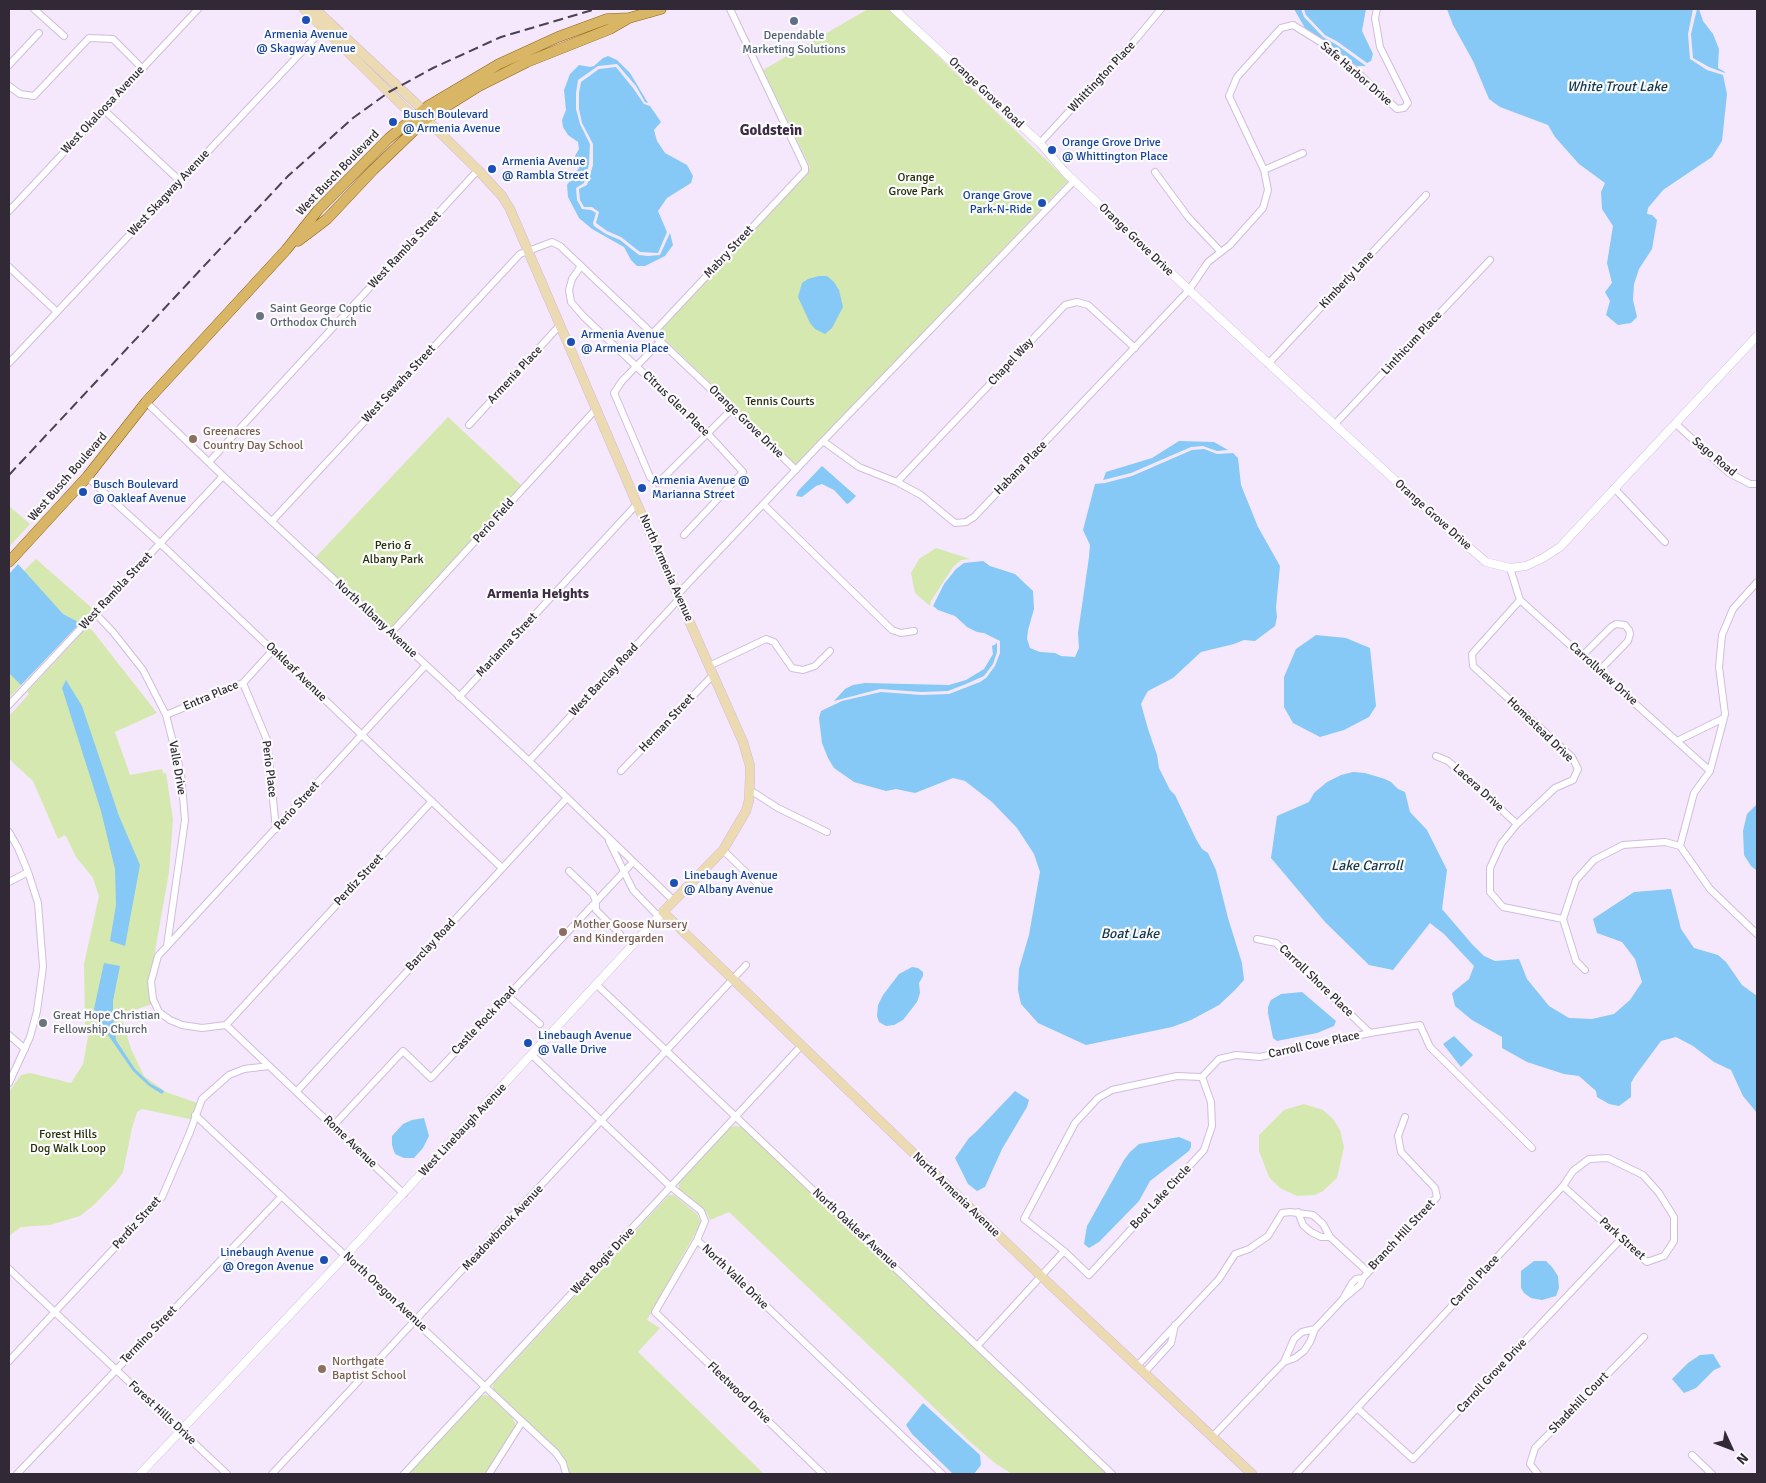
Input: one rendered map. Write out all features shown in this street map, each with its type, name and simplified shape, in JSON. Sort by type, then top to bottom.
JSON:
[{"type":"main road","name":"North Armenia Avenue","points":[[304,9],[326,25],[424,115],[502,196],[510,209],[637,504],[743,742],[750,766]]},
{"type":"main road","name":"North Armenia Avenue","points":[[315,9],[326,25],[414,117]]},
{"type":"main road","name":"West Busch Boulevard","points":[[9,562],[87,477],[146,402],[286,250],[318,210],[368,157],[414,117],[424,115],[528,62],[610,29],[629,18],[660,9]]},
{"type":"main road","name":"West Busch Boulevard","points":[[286,250],[327,218],[424,115]]},
{"type":"main road","name":"West Linebaugh Avenue","points":[[661,915],[723,850],[746,811],[750,790],[750,766]]},
{"type":"main road","name":"North Armenia Avenue","points":[[661,915],[732,980],[1041,1276],[1252,1474]]},
{"type":"street","points":[[34,9],[64,36]]},
{"type":"street","name":"West Okaloosa Avenue","points":[[9,210],[198,9]]},
{"type":"street","name":"Mabry Street","points":[[652,333],[805,171],[805,167],[730,9]]},
{"type":"street","name":"Orange Grove Road","points":[[894,9],[1040,143],[1074,181]]},
{"type":"street","name":"Whittington Place","points":[[1040,143],[1137,38],[1161,9]]},
{"type":"street","name":"Safe Harbor Drive","points":[[1189,290],[1208,262],[1230,245],[1263,208],[1268,190],[1264,170],[1229,96],[1237,77],[1281,28],[1293,25],[1322,43],[1346,62],[1397,109],[1404,108],[1408,102],[1380,47],[1375,18],[1377,9]]},
{"type":"street","name":"West Skagway Avenue","points":[[9,363],[326,25]]},
{"type":"street","points":[[9,65],[39,33]]},
{"type":"street","points":[[9,86],[20,94],[34,96],[89,38],[113,40],[142,68]]},
{"type":"street","points":[[103,109],[180,181]]},
{"type":"street","points":[[1264,170],[1303,152]]},
{"type":"street","name":"West Rambla Street","points":[[209,462],[478,170]]},
{"type":"street","points":[[1155,172],[1188,217],[1220,251]]},
{"type":"street","points":[[796,470],[1074,181]]},
{"type":"street","name":"Orange Grove Drive","points":[[1074,181],[1268,364],[1473,552],[1486,562],[1510,568],[1526,566],[1560,547],[1757,336]]},
{"type":"street","name":"Kimberly Lane","points":[[1268,364],[1426,195]]},
{"type":"street","name":"Orange Grove Drive","points":[[529,251],[552,242],[560,246],[796,470]]},
{"type":"street","name":"West Sewaha Street","points":[[272,521],[520,254],[529,251]]},
{"type":"street","name":"Linthicum Place","points":[[1334,425],[1490,260]]},
{"type":"street","name":"Citrus Glen Place","points":[[581,266],[572,279],[569,290],[571,302],[583,316],[708,434],[743,472],[684,535]]},
{"type":"street","points":[[9,267],[56,311]]},
{"type":"street","name":"Habana Place","points":[[823,441],[859,467],[897,482],[921,495],[955,523],[966,522],[974,517],[1189,290]]},
{"type":"street","name":"Chapel Way","points":[[897,482],[1065,305],[1077,302],[1088,305],[1135,348]]},
{"type":"street","name":"Armenia Place","points":[[469,425],[560,325]]},
{"type":"street","points":[[661,341],[622,381],[614,393],[650,477],[658,483],[732,409]]},
{"type":"street","name":"North Albany Avenue","points":[[146,402],[529,761],[566,799],[674,901]]},
{"type":"street","name":"Perio Field","points":[[391,633],[596,409]]},
{"type":"street","name":"Sago Road","points":[[1675,423],[1729,473],[1750,484],[1757,484]]},
{"type":"street","name":"West Barclay Road","points":[[529,761],[796,470]]},
{"type":"street","name":"West Rambla Street","points":[[9,705],[223,476]]},
{"type":"street","name":"Oakleaf Avenue","points":[[87,477],[273,650],[502,868]]},
{"type":"street","points":[[1614,488],[1665,542]]},
{"type":"street","name":"Marianna Street","points":[[459,697],[637,504]]},
{"type":"street","points":[[763,504],[892,630],[901,633],[914,631]]},
{"type":"street","points":[[1510,568],[1520,600]]},
{"type":"street","points":[[1680,846],[1694,793],[1710,771],[1725,714],[1719,667],[1722,635],[1733,609],[1757,582]]},
{"type":"street","name":"Carrollview Drive","points":[[1520,600],[1710,771]]},
{"type":"street","name":"Homestead Drive","points":[[1520,600],[1472,654],[1473,666],[1572,757],[1578,769],[1573,780],[1555,788],[1517,824],[1501,844],[1490,868],[1490,892],[1503,907],[1563,919]]},
{"type":"street","name":"Valle Drive","points":[[95,613],[113,632],[143,670],[166,715],[181,774],[185,820],[168,946]]},
{"type":"street","points":[[1582,656],[1610,627],[1616,624],[1625,625],[1630,634],[1628,641],[1599,671]]},
{"type":"street","points":[[709,666],[766,639],[774,642],[792,668],[803,670],[814,666],[830,651]]},
{"type":"street","name":"Entra Place","points":[[166,715],[243,683],[273,650]]},
{"type":"street","name":"Perio Street","points":[[168,946],[426,665]]},
{"type":"street","name":"Herman Street","points":[[621,772],[713,675]]},
{"type":"street","name":"Perio Place","points":[[243,683],[267,740],[276,829]]},
{"type":"street","points":[[1677,741],[1724,718]]},
{"type":"street","name":"Lacera Drive","points":[[1436,756],[1448,761],[1517,824]]},
{"type":"street","points":[[750,790],[778,808],[827,832]]},
{"type":"street","name":"Barclay Road","points":[[297,1091],[566,799]]},
{"type":"street","name":"Perdiz Street","points":[[226,1025],[432,801]]},
{"type":"street","points":[[9,832],[28,872],[38,903],[43,967],[37,1011],[24,1049],[9,1083]]},
{"type":"street","name":"North Albany Avenue","points":[[606,836],[633,890],[661,915]]},
{"type":"street","points":[[1585,970],[1576,961],[1563,919],[1576,880],[1594,860],[1623,845],[1665,842],[1680,846],[1710,889],[1757,934]]},
{"type":"street","points":[[723,850],[762,888]]},
{"type":"street","name":"Castle Rock Road","points":[[333,1126],[403,1051],[432,1078],[633,862]]},
{"type":"street","points":[[569,871],[593,894],[596,900],[596,910],[620,934]]},
{"type":"street","points":[[9,882],[28,872]]},
{"type":"street","name":"West Linebaugh Avenue","points":[[140,1474],[404,1194],[661,915]]},
{"type":"street","name":"Carroll Shore Place","points":[[1257,939],[1276,942],[1370,1033]]},
{"type":"street","points":[[168,946],[158,956],[151,982],[153,999],[159,1012],[170,1020],[182,1025],[202,1028],[226,1025]]},
{"type":"street","name":"Meadowbrook Avenue","points":[[272,1474],[746,964]]},
{"type":"street","name":"North Oakleaf Avenue","points":[[597,985],[1112,1474]]},
{"type":"street","points":[[508,996],[540,1024]]},
{"type":"street","name":"Rome Avenue","points":[[226,1025],[404,1194]]},
{"type":"street","name":"Carroll Cove Place","points":[[1202,1077],[1219,1058],[1236,1055],[1260,1057],[1370,1033],[1420,1025],[1430,1047],[1532,1148]]},
{"type":"street","points":[[9,1034],[24,1049]]},
{"type":"street","name":"West Bogie Drive","points":[[404,1474],[801,1046]]},
{"type":"street","name":"North Valle Drive","points":[[532,1055],[671,1187],[701,1211],[705,1221],[697,1240],[942,1474]]},
{"type":"street","name":"Perdiz Street","points":[[9,1361],[162,1197],[202,1099],[229,1075],[244,1069],[269,1066]]},
{"type":"street","points":[[978,1345],[1064,1251],[1024,1219],[1075,1123],[1098,1098],[1112,1090],[1177,1076],[1202,1077]]},
{"type":"street","name":"Boot Lake Circle","points":[[1064,1251],[1089,1275],[1204,1150],[1212,1126],[1212,1110],[1202,1077]]},
{"type":"street","name":"North Oregon Avenue","points":[[195,1115],[346,1255],[485,1388],[556,1452],[563,1463],[566,1474]]},
{"type":"street","name":"Branch Hill Street","points":[[1284,1362],[1295,1358],[1304,1351],[1315,1329],[1343,1299],[1352,1283],[1366,1275],[1437,1197],[1435,1188],[1401,1152],[1398,1136],[1405,1117]]},
{"type":"street","name":"Carroll Place","points":[[1296,1474],[1563,1186],[1573,1171],[1589,1159],[1608,1158],[1642,1175],[1659,1193],[1666,1205]]},
{"type":"street","name":"Park Street","points":[[1563,1186],[1648,1262],[1664,1256],[1674,1241],[1674,1218],[1666,1205]]},
{"type":"street","name":"Termino Street","points":[[17,1474],[281,1196]]},
{"type":"street","points":[[1137,1366],[1219,1279],[1235,1254],[1249,1249],[1268,1236],[1282,1213],[1298,1212],[1313,1215],[1322,1224],[1330,1237],[1366,1275]]},
{"type":"street","points":[[1298,1212],[1303,1225],[1311,1232],[1321,1237],[1330,1237]]},
{"type":"street","name":"Carroll Grove Drive","points":[[1357,1408],[1413,1459],[1622,1238]]},
{"type":"street","name":"Fleetwood Drive","points":[[697,1240],[655,1312],[823,1474]]},
{"type":"street","name":"Forest Hills Drive","points":[[9,1269],[227,1474]]},
{"type":"street","points":[[1144,1372],[1171,1343],[1176,1324]]},
{"type":"street","name":"Branch Hill Street","points":[[1212,1437],[1284,1362],[1294,1339],[1302,1332],[1315,1329]]},
{"type":"street","name":"Shadehill Court","points":[[1538,1474],[1530,1464],[1535,1448],[1644,1337]]},
{"type":"street","points":[[489,1474],[522,1422]]},
{"type":"street","points":[[1692,1455],[1712,1474]]},
{"type":"green space","name":"Orange Grove Park","points":[[868,9],[889,9],[1068,181],[796,465],[657,332],[810,167],[763,70]]},
{"type":"green space","name":"Perio & Albany Park","points":[[448,417],[524,488],[391,633],[313,560]]},
{"type":"green space","points":[[9,506],[30,524],[9,547]]},
{"type":"green space","points":[[936,548],[970,559],[961,560],[953,567],[931,601],[930,606],[915,593],[911,573],[919,559]]},
{"type":"green space","points":[[36,559],[93,609],[9,698],[9,585]]},
{"type":"green space","name":"Forest Hills Dog Walk Loop","points":[[87,627],[92,630],[157,713],[115,732],[130,775],[162,769],[163,773],[166,773],[173,819],[169,872],[148,991],[152,1004],[126,1013],[126,1019],[124,1014],[121,1015],[131,1049],[144,1076],[166,1092],[200,1104],[194,1120],[142,1109],[137,1112],[123,1172],[95,1204],[80,1216],[50,1225],[21,1227],[9,1236],[9,1092],[21,1075],[30,1073],[71,1083],[83,1064],[88,1037],[85,1028],[84,964],[99,896],[93,878],[76,857],[65,835],[58,839],[33,781],[9,759],[9,716],[29,694],[27,692]]},
{"type":"green space","points":[[1304,1104],[1323,1110],[1333,1119],[1340,1130],[1344,1147],[1337,1178],[1323,1191],[1315,1195],[1297,1196],[1280,1188],[1269,1177],[1259,1151],[1259,1135],[1284,1110]]},
{"type":"green space","points":[[735,1126],[745,1128],[1107,1474],[1012,1474],[996,1464],[969,1441],[729,1212],[710,1220],[707,1213],[679,1190],[679,1182],[728,1128]]},
{"type":"green space","points":[[669,1195],[674,1195],[697,1214],[701,1223],[647,1320],[660,1328],[638,1352],[764,1474],[568,1474],[565,1459],[556,1448],[493,1390],[493,1384]]},
{"type":"green space","points":[[485,1395],[489,1396],[512,1417],[515,1423],[515,1427],[486,1474],[407,1474],[478,1398]]},
{"type":"water","points":[[1294,9],[1301,9],[1304,17],[1323,37],[1366,66],[1357,66],[1343,58],[1312,34],[1305,28]]},
{"type":"water","points":[[1304,9],[1366,9],[1362,31],[1373,54],[1371,61],[1367,63],[1325,35],[1306,15]]},
{"type":"water","name":"White Trout Lake","points":[[1447,9],[1693,9],[1688,34],[1690,59],[1707,70],[1723,75],[1727,94],[1722,141],[1712,157],[1663,190],[1648,208],[1647,214],[1652,215],[1657,220],[1652,249],[1639,269],[1634,284],[1633,300],[1637,317],[1631,323],[1618,325],[1606,315],[1610,301],[1605,292],[1612,283],[1607,263],[1613,226],[1602,209],[1601,192],[1605,183],[1579,164],[1555,137],[1548,125],[1500,107],[1489,99],[1473,61],[1453,25]]},
{"type":"water","points":[[1697,9],[1699,9],[1703,21],[1713,34],[1719,49],[1718,68],[1725,73],[1693,58],[1691,34]]},
{"type":"water","points":[[608,56],[617,60],[630,73],[648,103],[645,102],[636,86],[617,64],[598,66],[578,80],[576,109],[580,124],[590,144],[589,164],[584,183],[576,188],[577,200],[582,209],[591,210],[596,213],[594,226],[620,240],[639,255],[660,255],[670,233],[673,245],[665,256],[645,266],[637,266],[631,260],[624,247],[592,229],[579,218],[568,197],[567,185],[579,168],[575,156],[579,149],[578,142],[568,135],[563,127],[562,120],[566,110],[564,90],[570,74],[579,65],[594,66]]},
{"type":"water","points":[[616,67],[644,104],[650,106],[661,122],[654,130],[657,141],[665,153],[687,165],[693,176],[691,183],[667,198],[658,211],[667,232],[658,253],[640,252],[621,237],[607,231],[596,223],[599,212],[592,207],[584,207],[580,200],[579,189],[587,185],[593,165],[593,144],[582,123],[579,109],[581,82],[599,69]]},
{"type":"water","points":[[819,276],[827,276],[834,282],[839,290],[843,307],[832,328],[825,334],[815,329],[810,323],[798,297],[802,283]]},
{"type":"water","points":[[1179,441],[1214,442],[1228,450],[1217,451],[1203,446],[1191,447],[1131,473],[1103,480],[1106,472],[1152,458]]},
{"type":"water","name":"Boat Lake","points":[[1204,449],[1217,454],[1233,453],[1238,458],[1241,485],[1258,527],[1280,566],[1275,626],[1255,641],[1244,640],[1201,652],[1173,678],[1148,691],[1141,704],[1157,755],[1159,768],[1170,790],[1175,795],[1196,839],[1202,849],[1208,853],[1216,870],[1242,963],[1244,980],[1219,1005],[1191,1020],[1172,1027],[1086,1045],[1038,1023],[1021,1004],[1018,990],[1019,969],[1029,935],[1040,872],[1034,854],[1017,828],[992,802],[965,781],[953,778],[915,793],[896,789],[886,791],[854,782],[834,768],[828,758],[822,743],[819,718],[821,711],[842,701],[881,692],[922,695],[949,694],[986,678],[995,666],[1000,653],[1000,641],[967,627],[955,616],[938,610],[933,606],[944,584],[956,569],[964,563],[983,561],[990,566],[1015,574],[1033,591],[1034,609],[1027,639],[1030,648],[1040,652],[1075,657],[1079,648],[1078,633],[1090,545],[1083,530],[1095,484],[1132,476],[1192,450]]},
{"type":"water","points":[[822,466],[856,496],[849,503],[847,504],[834,490],[822,484],[816,486],[802,497],[796,496],[798,491]]},
{"type":"water","points":[[18,564],[63,614],[80,623],[21,685],[9,673],[9,574]]},
{"type":"water","points":[[1316,635],[1346,638],[1370,648],[1376,706],[1369,717],[1344,730],[1320,737],[1293,723],[1284,707],[1284,677],[1296,649]]},
{"type":"water","points":[[997,642],[997,652],[993,664],[984,676],[948,691],[921,692],[880,689],[834,701],[845,689],[853,685],[865,683],[949,685],[966,680],[984,669],[993,654],[992,646]]},
{"type":"water","points":[[66,680],[82,706],[119,816],[140,865],[125,946],[110,941],[116,905],[115,869],[101,811],[62,688]]},
{"type":"water","name":"Lake Carroll","points":[[1353,772],[1365,773],[1385,779],[1405,792],[1410,812],[1427,830],[1447,870],[1442,909],[1484,956],[1495,961],[1519,959],[1527,979],[1549,1006],[1569,1018],[1592,1019],[1614,1014],[1630,1000],[1642,982],[1635,959],[1622,942],[1597,933],[1593,919],[1634,892],[1671,889],[1681,929],[1694,948],[1718,955],[1726,962],[1742,985],[1757,996],[1757,1113],[1743,1096],[1731,1070],[1714,1062],[1693,1046],[1676,1037],[1661,1041],[1631,1083],[1631,1097],[1619,1106],[1609,1104],[1597,1097],[1596,1091],[1579,1076],[1564,1074],[1527,1062],[1502,1048],[1502,1037],[1472,1020],[1455,1006],[1452,993],[1469,979],[1474,966],[1444,934],[1430,923],[1393,970],[1369,965],[1325,922],[1271,858],[1277,816],[1309,802],[1314,793],[1327,782],[1341,775]]},
{"type":"water","points":[[1757,804],[1757,871],[1751,866],[1744,855],[1743,831],[1747,814]]},
{"type":"water","points":[[104,963],[120,966],[113,1001],[116,1040],[135,1069],[151,1084],[164,1091],[162,1094],[149,1086],[133,1071],[99,1022],[94,1009]]},
{"type":"water","points":[[912,967],[918,968],[923,972],[919,983],[920,993],[917,1002],[903,1020],[894,1025],[886,1026],[879,1022],[877,1016],[878,1005],[899,974]]},
{"type":"water","points":[[1302,992],[1336,1021],[1334,1026],[1317,1033],[1277,1041],[1273,1038],[1268,1013],[1271,1000],[1281,994]]},
{"type":"water","points":[[1454,1036],[1473,1055],[1461,1067],[1443,1044]]},
{"type":"water","points":[[1015,1091],[1029,1100],[1027,1107],[1002,1149],[985,1187],[977,1191],[968,1184],[955,1158],[969,1138]]},
{"type":"water","points":[[424,1118],[429,1136],[423,1148],[414,1158],[404,1158],[395,1154],[392,1136],[403,1124]]},
{"type":"water","points":[[1179,1137],[1191,1142],[1189,1151],[1150,1181],[1139,1201],[1099,1242],[1089,1248],[1084,1244],[1087,1226],[1130,1152],[1139,1144]]},
{"type":"water","points":[[1534,1261],[1546,1261],[1558,1276],[1559,1288],[1556,1296],[1542,1300],[1531,1298],[1524,1293],[1521,1288],[1521,1271]]},
{"type":"water","points":[[1713,1354],[1721,1367],[1714,1370],[1696,1388],[1684,1393],[1672,1379],[1688,1363],[1700,1355]]},
{"type":"water","points":[[923,1403],[980,1455],[981,1465],[974,1474],[953,1474],[912,1434],[906,1425]]},
{"type":"railway","points":[[9,475],[288,176],[353,118],[389,92],[433,68],[501,37],[596,9]]},
{"type":"place","name":"Armenia Avenue @ Skagway Avenue","points":[[306,20]]},
{"type":"place","name":"Dependable Marketing Solutions","points":[[794,21]]},
{"type":"place","name":"Busch Boulevard @ Armenia Avenue","points":[[393,122]]},
{"type":"place","name":"Orange Grove Drive @ Whittington Place","points":[[1052,150]]},
{"type":"place","name":"Armenia Avenue @ Rambla Street","points":[[492,169]]},
{"type":"place","name":"Orange Grove Park-N-Ride","points":[[1042,203]]},
{"type":"place","name":"Saint George Coptic Orthodox Church","points":[[260,316]]},
{"type":"place","name":"Armenia Avenue @ Armenia Place","points":[[571,342]]},
{"type":"place","name":"Greenacres Country Day School","points":[[193,439]]},
{"type":"place","name":"Armenia Avenue @ Marianna Street","points":[[642,488]]},
{"type":"place","name":"Busch Boulevard @ Oakleaf Avenue","points":[[83,492]]},
{"type":"place","name":"Linebaugh Avenue @ Albany Avenue","points":[[674,883]]},
{"type":"place","name":"Mother Goose Nursery and Kindergarden","points":[[563,932]]},
{"type":"place","name":"Great Hope Christian Fellowship Church","points":[[43,1023]]},
{"type":"place","name":"Linebaugh Avenue @ Valle Drive","points":[[528,1043]]},
{"type":"place","name":"Linebaugh Avenue @ Oregon Avenue","points":[[324,1260]]},
{"type":"place","name":"Northgate Baptist School","points":[[322,1369]]},
{"type":"district","name":"Goldstein","points":[[771,131]]},
{"type":"district","name":"Armenia Heights","points":[[538,594]]},
{"type":"park label","name":"Tennis Courts","points":[[780,402]]}]
